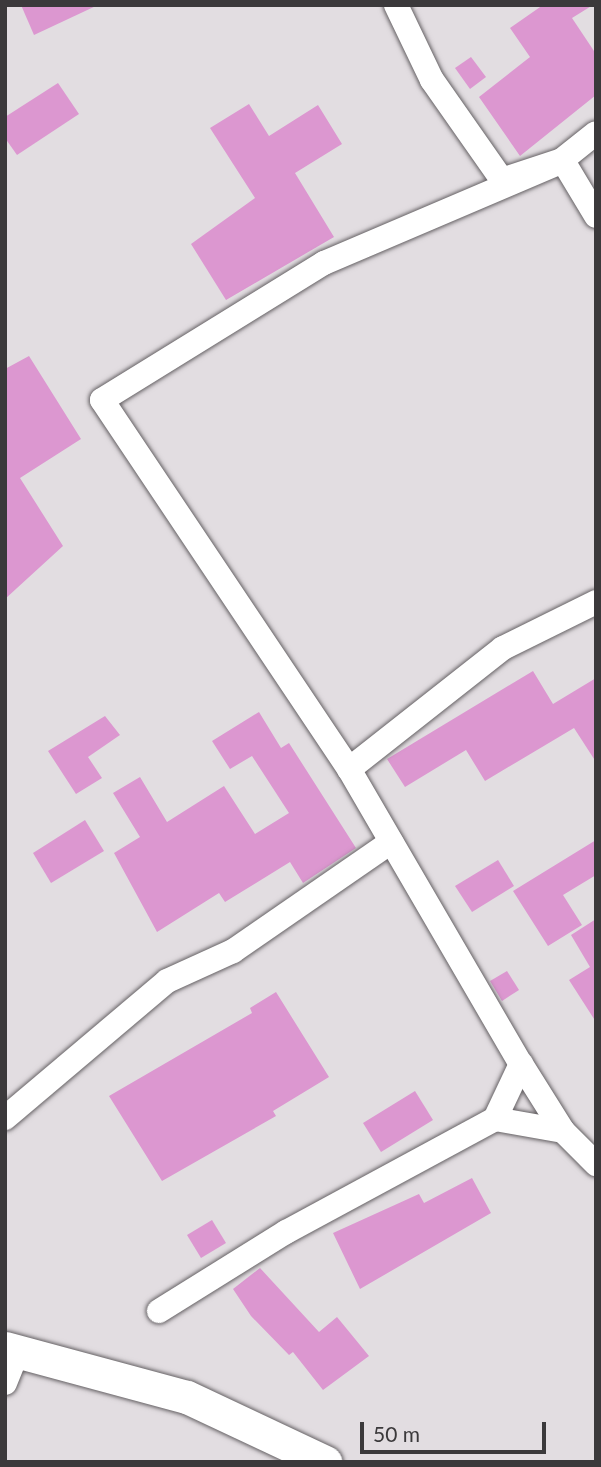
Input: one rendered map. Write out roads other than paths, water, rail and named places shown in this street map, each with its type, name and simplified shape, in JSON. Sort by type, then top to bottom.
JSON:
[{"type":"street","points":[[396,5],[432,80],[502,180],[562,160],[596,134]]},
{"type":"street","points":[[596,216],[563,161],[324,263],[102,400],[349,769],[521,1065],[563,1131],[596,1164]]},
{"type":"street","points":[[349,769],[503,648],[596,602]]},
{"type":"street","points":[[5,1118],[167,981],[233,951],[391,842]]},
{"type":"street","points":[[159,1311],[286,1232],[495,1119],[521,1065]]},
{"type":"street","points":[[495,1119],[563,1131]]},
{"type":"street","points":[[5,1383],[11,1350],[187,1397],[325,1462]]}]
